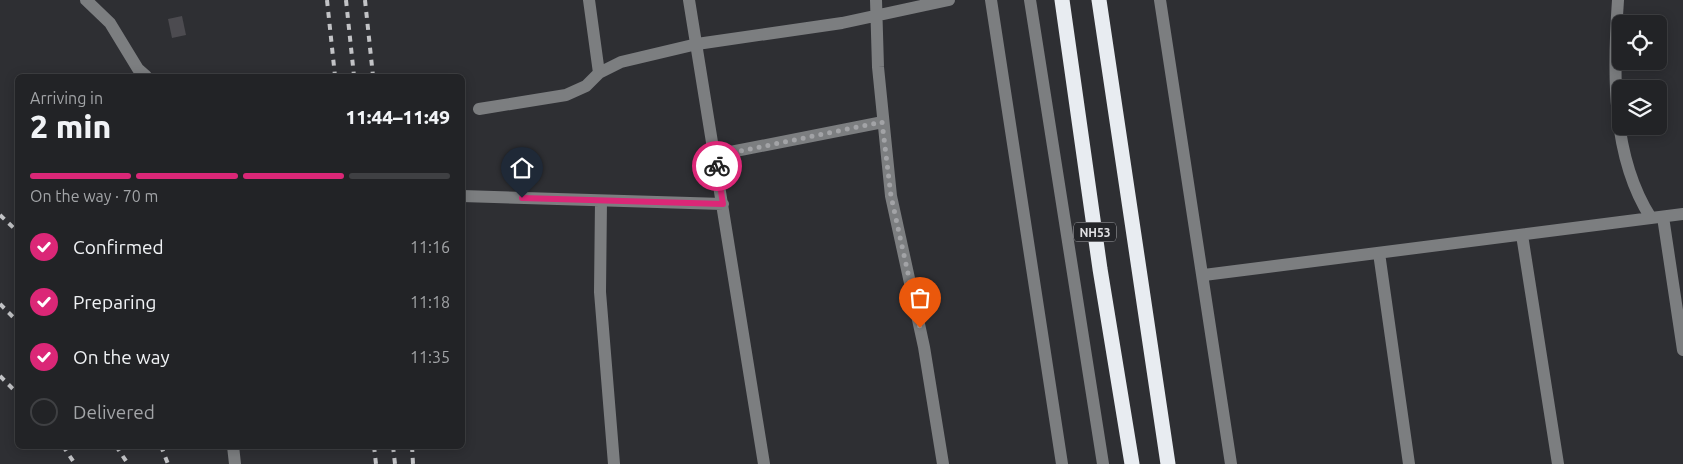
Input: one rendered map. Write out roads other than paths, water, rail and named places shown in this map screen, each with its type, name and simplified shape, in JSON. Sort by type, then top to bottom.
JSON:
[{"type":"highway","name":"NH53","points":[[1062,0],[1100,268],[1132,464]]},
{"type":"highway","name":"NH53","points":[[1100,0],[1168,464]]},
{"type":"street","points":[[86,0],[110,23],[138,69],[144,74]]},
{"type":"street","points":[[589,0],[599,73]]},
{"type":"street","points":[[689,0],[716,156],[764,464]]},
{"type":"street","points":[[876,0],[882,122],[891,196],[924,348],[943,464]]},
{"type":"street","points":[[479,109],[566,95],[586,86],[599,73],[621,62],[697,44],[842,23],[876,14],[949,0]]},
{"type":"street","points":[[991,0],[1062,464]]},
{"type":"street","points":[[1030,0],[1102,464]]},
{"type":"street","points":[[1160,0],[1204,275],[1231,464]]},
{"type":"street","points":[[1618,0],[1616,44],[1622,137],[1627,169],[1637,197],[1657,218],[1683,350]]},
{"type":"street","points":[[716,156],[882,122]]},
{"type":"street","points":[[465,196],[723,204]]},
{"type":"street","points":[[600,201],[600,292],[614,464]]},
{"type":"street","points":[[1204,275],[1683,214]]},
{"type":"street","points":[[1522,235],[1558,464]]},
{"type":"street","points":[[1379,253],[1409,464]]},
{"type":"street","points":[[233,449],[235,464]]},
{"type":"railway","points":[[327,0],[335,74]]},
{"type":"railway","points":[[346,0],[354,74]]},
{"type":"railway","points":[[365,0],[373,74]]},
{"type":"railway","points":[[0,215],[15,229]]},
{"type":"railway","points":[[0,304],[15,319]]},
{"type":"railway","points":[[0,376],[15,391]]},
{"type":"railway","points":[[65,449],[75,464]]},
{"type":"railway","points":[[118,449],[128,464]]},
{"type":"railway","points":[[162,449],[168,464]]},
{"type":"railway","points":[[374,449],[376,464]]},
{"type":"railway","points":[[393,449],[395,464]]},
{"type":"railway","points":[[412,449],[413,464]]}]
